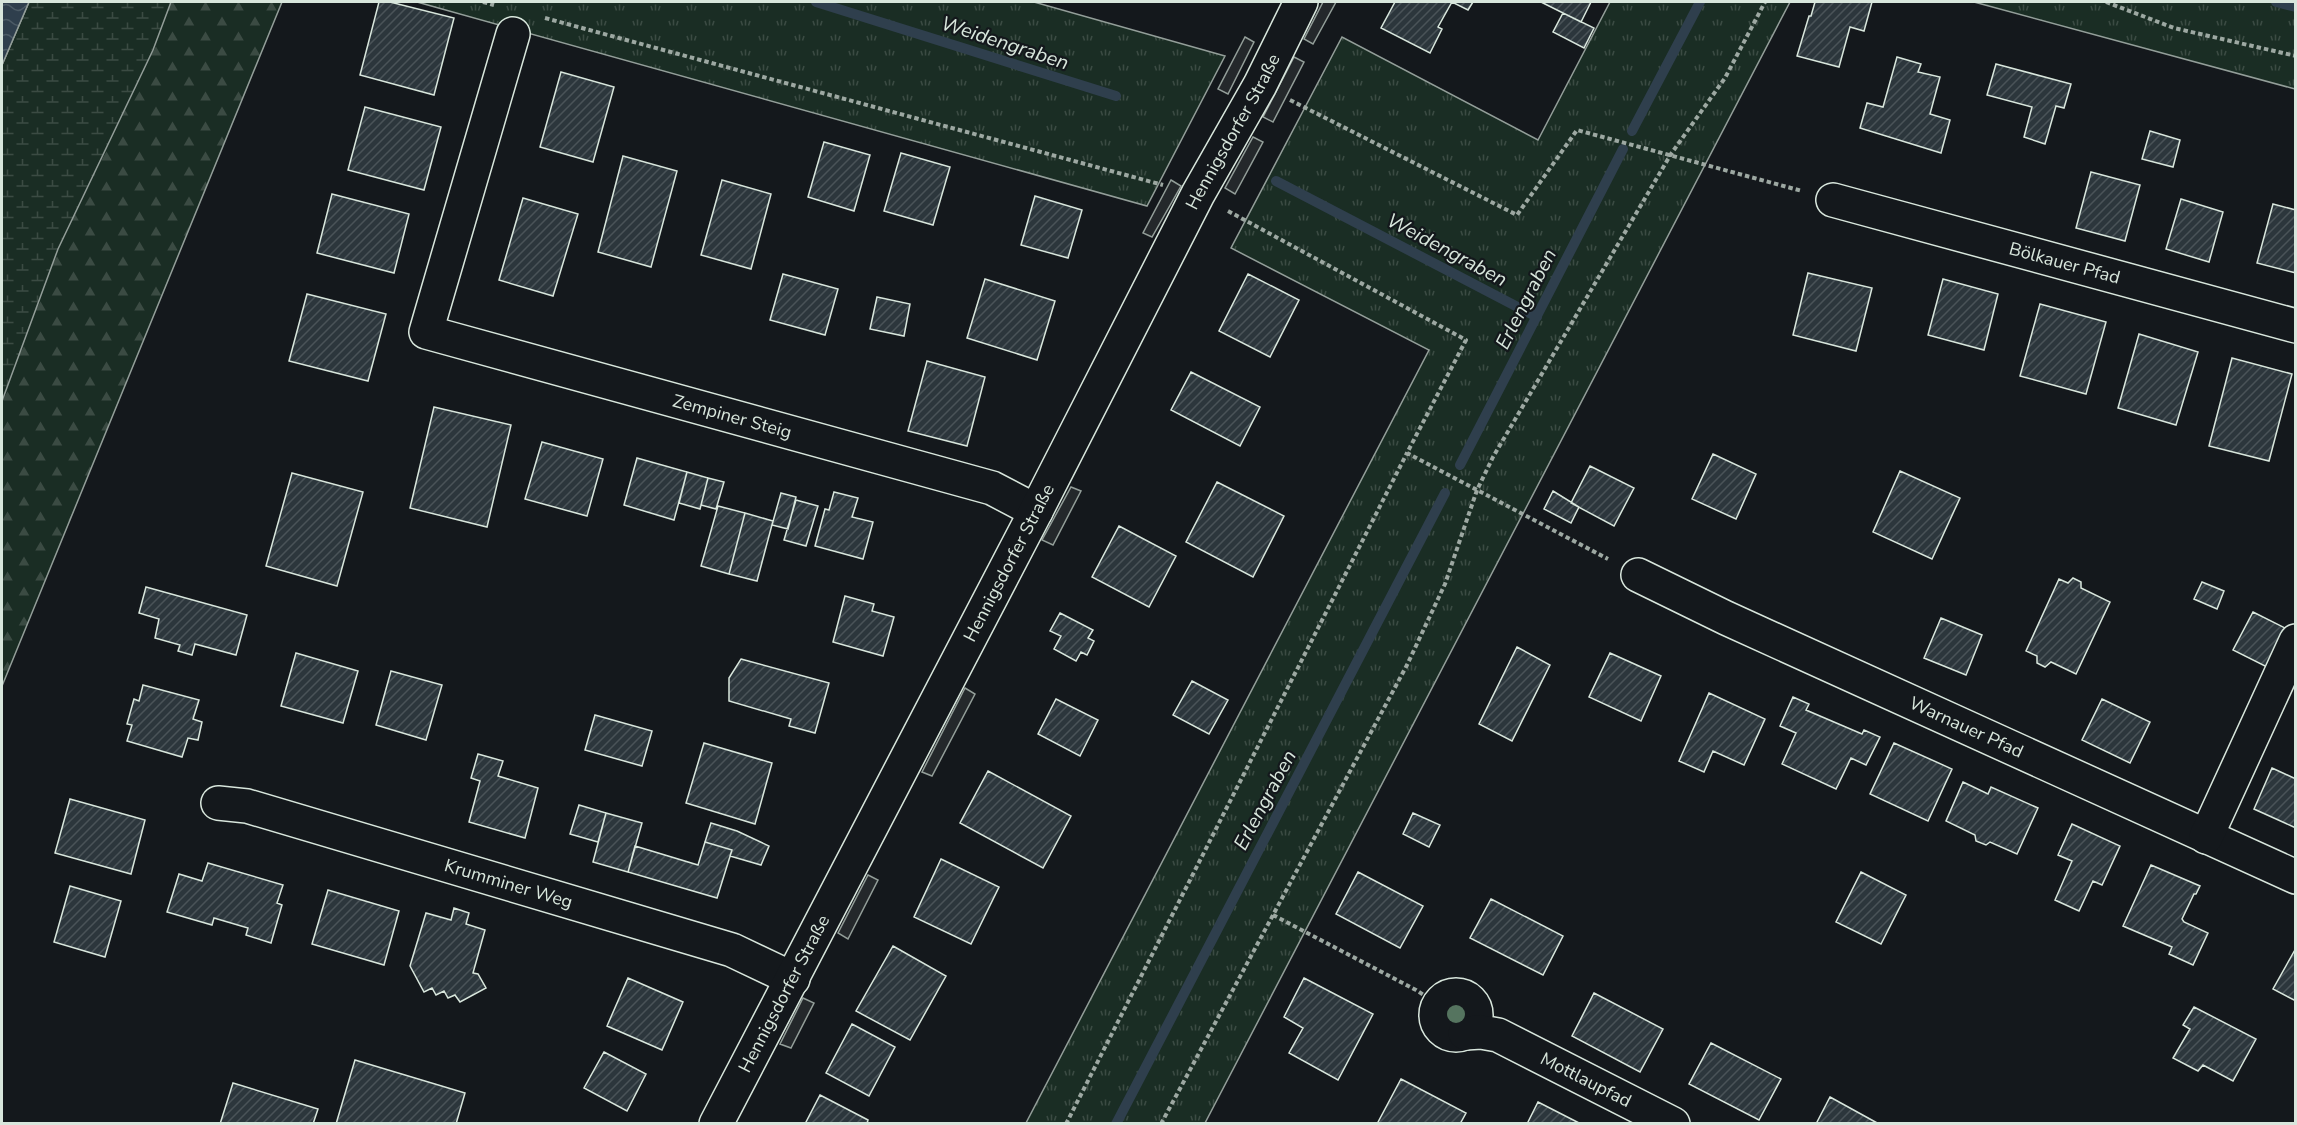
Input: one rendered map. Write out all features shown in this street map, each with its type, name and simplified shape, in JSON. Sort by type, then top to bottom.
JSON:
[{"type":"street","name":"Hennigsdorfer Straße","points":[[716,1124],[1036,511],[1198,194],[1260,85],[1301,2]]},
{"type":"street","name":"Zempiner Steig","points":[[507,20],[426,332],[992,488],[1036,511]]},
{"type":"street","name":"Bölkauer Pfad","points":[[1833,200],[2295,326]]},
{"type":"street","name":"Warnauer Pfad","points":[[1638,575],[1737,623],[2295,877]]},
{"type":"street","points":[[2206,837],[2295,642]]},
{"type":"street","name":"Krumminer Weg","points":[[218,803],[247,806],[732,950],[792,979]]},
{"type":"street","name":"Mottlaupfad","points":[[1480,1028],[1673,1124]]},
{"type":"path","points":[[483,2],[507,20]]},
{"type":"path","points":[[1161,1124],[1407,665],[1445,584],[1477,490],[1559,343],[1671,154],[1725,78],[1765,2]]},
{"type":"path","points":[[2106,2],[2174,28],[2295,56]]},
{"type":"path","points":[[542,18],[1198,194],[1466,340],[1066,1124]]},
{"type":"path","points":[[1260,85],[1517,215],[1577,130],[1833,200]]},
{"type":"path","points":[[1407,453],[1638,575]]},
{"type":"path","points":[[1272,915],[1416,990],[1438,1005]]},
{"type":"green space","points":[[28,2],[282,2],[2,686],[2,62]]},
{"type":"green space","points":[[29,2],[171,2],[153,50],[58,249],[2,401],[2,65]]},
{"type":"green space","points":[[417,2],[1034,2],[1225,56],[1147,206]]},
{"type":"green space","points":[[1610,2],[1790,2],[1205,1123],[1026,1123],[1429,350],[1231,248],[1342,37],[1538,140]]},
{"type":"green space","points":[[1974,2],[2295,2],[2295,89]]},
{"type":"shaded area","points":[[1323,2],[1336,2],[1313,44],[1304,39]]},
{"type":"shaded area","points":[[1245,37],[1254,42],[1228,94],[1218,89]]},
{"type":"shaded area","points":[[1294,57],[1304,62],[1273,122],[1263,117]]},
{"type":"shaded area","points":[[1253,137],[1263,142],[1235,194],[1225,188]]},
{"type":"shaded area","points":[[1171,180],[1181,186],[1152,237],[1143,233]]},
{"type":"shaded area","points":[[1071,487],[1081,491],[1053,545],[1042,540]]},
{"type":"shaded area","points":[[965,688],[975,694],[932,776],[922,772]]},
{"type":"shaded area","points":[[868,875],[878,880],[848,939],[838,933]]},
{"type":"shaded area","points":[[803,998],[814,1003],[791,1048],[780,1044]]},
{"type":"water","points":[[2,2],[29,2],[2,65]]},
{"type":"building","points":[[379,2],[390,2],[454,18],[434,95],[360,75]]},
{"type":"building","points":[[1395,2],[1452,2],[1438,27],[1442,29],[1430,53],[1381,28]]},
{"type":"building","points":[[1452,2],[1473,2],[1468,10]]},
{"type":"building","points":[[1541,2],[1591,2],[1581,22]]},
{"type":"building","points":[[1815,2],[1872,2],[1864,31],[1850,27],[1839,67],[1797,56]]},
{"type":"building","points":[[1563,13],[1594,28],[1584,48],[1553,32]]},
{"type":"building","points":[[1897,57],[1921,64],[1918,72],[1940,77],[1930,114],[1950,120],[1941,153],[1860,128],[1867,103],[1883,107]]},
{"type":"building","points":[[1996,64],[2071,84],[2064,108],[2056,106],[2045,144],[2024,137],[2032,107],[1987,95]]},
{"type":"building","points":[[561,72],[614,87],[593,162],[540,147]]},
{"type":"building","points":[[365,107],[441,127],[424,190],[348,170]]},
{"type":"building","points":[[2150,131],[2180,140],[2173,167],[2142,159]]},
{"type":"building","points":[[824,142],[870,155],[854,211],[808,197]]},
{"type":"building","points":[[901,153],[950,167],[933,225],[884,211]]},
{"type":"building","points":[[623,156],[677,171],[651,267],[598,252]]},
{"type":"building","points":[[2091,172],[2140,185],[2125,241],[2076,228]]},
{"type":"building","points":[[722,180],[771,194],[751,269],[701,255]]},
{"type":"building","points":[[332,194],[409,214],[394,273],[317,253]]},
{"type":"building","points":[[1035,196],[1082,210],[1068,258],[1021,245]]},
{"type":"building","points":[[523,198],[578,214],[553,296],[499,280]]},
{"type":"building","points":[[2181,199],[2223,212],[2209,262],[2166,249]]},
{"type":"building","points":[[2273,204],[2296,210],[2296,273],[2257,263]]},
{"type":"building","points":[[1808,273],[1872,288],[1856,351],[1793,335]]},
{"type":"building","points":[[783,274],[838,289],[825,335],[770,320]]},
{"type":"building","points":[[1248,274],[1299,300],[1270,357],[1219,331]]},
{"type":"building","points":[[985,279],[1055,301],[1037,360],[967,338]]},
{"type":"building","points":[[1943,279],[1998,294],[1984,350],[1928,335]]},
{"type":"building","points":[[307,294],[386,314],[368,381],[289,361]]},
{"type":"building","points":[[877,297],[910,304],[904,336],[870,329]]},
{"type":"building","points":[[2040,304],[2106,322],[2086,394],[2020,376]]},
{"type":"building","points":[[2139,334],[2198,352],[2176,425],[2118,408]]},
{"type":"building","points":[[2232,358],[2292,374],[2269,461],[2209,446]]},
{"type":"building","points":[[927,361],[985,377],[967,446],[908,431]]},
{"type":"building","points":[[1191,372],[1260,407],[1240,446],[1171,410]]},
{"type":"building","points":[[434,407],[511,425],[487,527],[410,508]]},
{"type":"building","points":[[542,442],[603,459],[587,516],[525,499]]},
{"type":"building","points":[[1713,454],[1756,474],[1736,519],[1692,499]]},
{"type":"building","points":[[637,458],[687,472],[674,520],[624,505]]},
{"type":"building","points":[[1590,466],[1634,488],[1614,526],[1571,503]]},
{"type":"building","points":[[1900,471],[1960,498],[1932,559],[1873,532]]},
{"type":"building","points":[[687,472],[708,478],[700,509],[679,503]]},
{"type":"building","points":[[292,473],[363,492],[337,586],[266,566]]},
{"type":"building","points":[[708,478],[724,482],[716,509],[701,505]]},
{"type":"building","points":[[1217,482],[1284,516],[1253,577],[1186,542]]},
{"type":"building","points":[[1553,491],[1579,507],[1571,523],[1544,509]]},
{"type":"building","points":[[834,492],[858,498],[852,517],[873,522],[863,559],[815,546],[825,509],[829,510]]},
{"type":"building","points":[[781,493],[796,497],[788,529],[772,525]]},
{"type":"building","points":[[796,500],[818,506],[806,546],[784,540]]},
{"type":"building","points":[[718,506],[745,513],[729,574],[701,566]]},
{"type":"building","points":[[745,513],[773,521],[757,581],[729,574]]},
{"type":"building","points":[[1119,526],[1176,556],[1149,607],[1092,577]]},
{"type":"building","points":[[2073,578],[2081,582],[2081,588],[2110,602],[2076,674],[2051,662],[2045,667],[2037,663],[2037,656],[2026,651],[2059,579],[2068,583]]},
{"type":"building","points":[[2202,582],[2224,591],[2217,609],[2194,599]]},
{"type":"building","points":[[146,587],[247,615],[236,655],[195,644],[192,655],[178,651],[180,645],[155,638],[159,619],[139,613]]},
{"type":"building","points":[[845,596],[874,604],[872,611],[894,617],[883,656],[833,642]]},
{"type":"building","points":[[2253,612],[2293,632],[2273,670],[2233,650]]},
{"type":"building","points":[[1060,613],[1093,630],[1088,638],[1094,641],[1087,655],[1081,652],[1076,661],[1054,649],[1061,636],[1050,631]]},
{"type":"building","points":[[1941,618],[1982,635],[1966,675],[1924,658]]},
{"type":"building","points":[[1517,647],[1550,665],[1512,741],[1479,724]]},
{"type":"building","points":[[296,653],[358,671],[343,723],[281,706]]},
{"type":"building","points":[[1610,653],[1661,676],[1641,721],[1589,697]]},
{"type":"building","points":[[741,659],[829,683],[815,733],[789,726],[791,719],[729,701],[729,678]]},
{"type":"building","points":[[391,671],[442,685],[426,740],[376,725]]},
{"type":"building","points":[[1192,681],[1228,700],[1209,734],[1173,715]]},
{"type":"building","points":[[143,685],[199,700],[193,719],[202,722],[198,740],[188,738],[182,757],[127,741],[132,725],[127,724],[134,699],[139,701]]},
{"type":"building","points":[[1709,693],[1765,719],[1744,765],[1713,751],[1704,772],[1679,761]]},
{"type":"building","points":[[1793,697],[1809,704],[1806,710],[1862,734],[1864,730],[1880,737],[1866,765],[1851,758],[1836,789],[1782,764],[1796,733],[1780,726]]},
{"type":"building","points":[[1056,699],[1098,720],[1080,756],[1038,734]]},
{"type":"building","points":[[2102,699],[2150,722],[2130,763],[2082,740]]},
{"type":"building","points":[[595,715],[652,731],[642,766],[585,750]]},
{"type":"building","points":[[704,743],[772,763],[755,824],[686,803]]},
{"type":"building","points":[[1894,743],[1952,769],[1928,821],[1870,794]]},
{"type":"building","points":[[478,754],[503,761],[498,776],[538,788],[525,838],[469,822],[480,781],[471,778]]},
{"type":"building","points":[[2272,768],[2296,779],[2296,828],[2254,809]]},
{"type":"building","points":[[988,771],[1071,816],[1043,868],[960,823]]},
{"type":"building","points":[[1963,782],[1988,794],[1991,787],[2038,808],[2017,854],[1990,842],[1986,845],[1976,841],[1975,835],[1946,821]]},
{"type":"building","points":[[70,799],[145,820],[131,874],[55,853]]},
{"type":"building","points":[[579,805],[606,813],[598,842],[570,834]]},
{"type":"building","points":[[606,813],[642,823],[628,872],[593,862]]},
{"type":"building","points":[[1413,813],[1440,825],[1429,847],[1403,834]]},
{"type":"building","points":[[711,823],[737,831],[769,846],[761,865],[730,856],[732,850],[705,842]]},
{"type":"building","points":[[2072,824],[2120,846],[2102,885],[2093,881],[2079,911],[2055,900],[2072,861],[2058,855]]},
{"type":"building","points":[[705,842],[732,850],[717,898],[628,872],[635,846],[698,865]]},
{"type":"building","points":[[941,859],[999,887],[971,944],[914,917]]},
{"type":"building","points":[[208,863],[283,885],[277,903],[282,905],[271,943],[246,935],[248,928],[214,918],[212,925],[167,912],[179,874],[202,881]]},
{"type":"building","points":[[2151,865],[2200,886],[2182,919],[2208,933],[2193,965],[2169,954],[2172,947],[2123,926]]},
{"type":"building","points":[[1358,872],[1423,906],[1400,948],[1336,914]]},
{"type":"building","points":[[1861,872],[1906,895],[1881,944],[1836,922]]},
{"type":"building","points":[[70,886],[121,901],[105,957],[54,942]]},
{"type":"building","points":[[328,890],[399,911],[384,965],[312,944]]},
{"type":"building","points":[[1491,899],[1563,936],[1543,975],[1470,938]]},
{"type":"building","points":[[454,908],[469,913],[466,924],[485,930],[473,973],[478,974],[486,988],[460,1002],[455,995],[448,998],[444,991],[436,995],[432,988],[424,992],[410,966],[426,913],[451,920]]},
{"type":"building","points":[[893,946],[946,976],[910,1040],[856,1011]]},
{"type":"building","points":[[2296,948],[2296,1001],[2273,989]]},
{"type":"building","points":[[628,978],[683,1002],[662,1050],[607,1026]]},
{"type":"building","points":[[1304,978],[1373,1014],[1338,1080],[1289,1053],[1303,1028],[1284,1017]]},
{"type":"building","points":[[1594,993],[1663,1029],[1640,1072],[1572,1036]]},
{"type":"building","points":[[2194,1007],[2256,1039],[2233,1081],[2203,1065],[2198,1071],[2173,1058],[2190,1029],[2183,1025]]},
{"type":"building","points":[[852,1024],[895,1047],[869,1096],[826,1073]]},
{"type":"building","points":[[1711,1043],[1781,1079],[1759,1120],[1689,1084]]},
{"type":"building","points":[[604,1052],[646,1074],[627,1111],[584,1088]]},
{"type":"building","points":[[355,1060],[465,1093],[456,1124],[336,1124]]},
{"type":"building","points":[[1401,1079],[1466,1113],[1460,1124],[1377,1124]]},
{"type":"building","points":[[233,1083],[318,1109],[313,1124],[220,1124]]},
{"type":"building","points":[[820,1095],[868,1120],[867,1124],[805,1124]]},
{"type":"building","points":[[1830,1097],[1879,1124],[1816,1124]]},
{"type":"building","points":[[1538,1102],[1581,1124],[1527,1124]]},
{"type":"waterway","name":"Weidengraben","points":[[816,2],[1116,96]]},
{"type":"waterway","name":"Erlengraben","points":[[1632,131],[1700,2]]},
{"type":"waterway","name":"Erlengraben","points":[[2276,2],[2296,7]]},
{"type":"waterway","name":"Erlengraben","points":[[1460,465],[1623,149]]},
{"type":"waterway","name":"Weidengraben","points":[[1276,181],[1537,317]]},
{"type":"waterway","name":"Erlengraben","points":[[1116,1124],[1445,493]]}]
